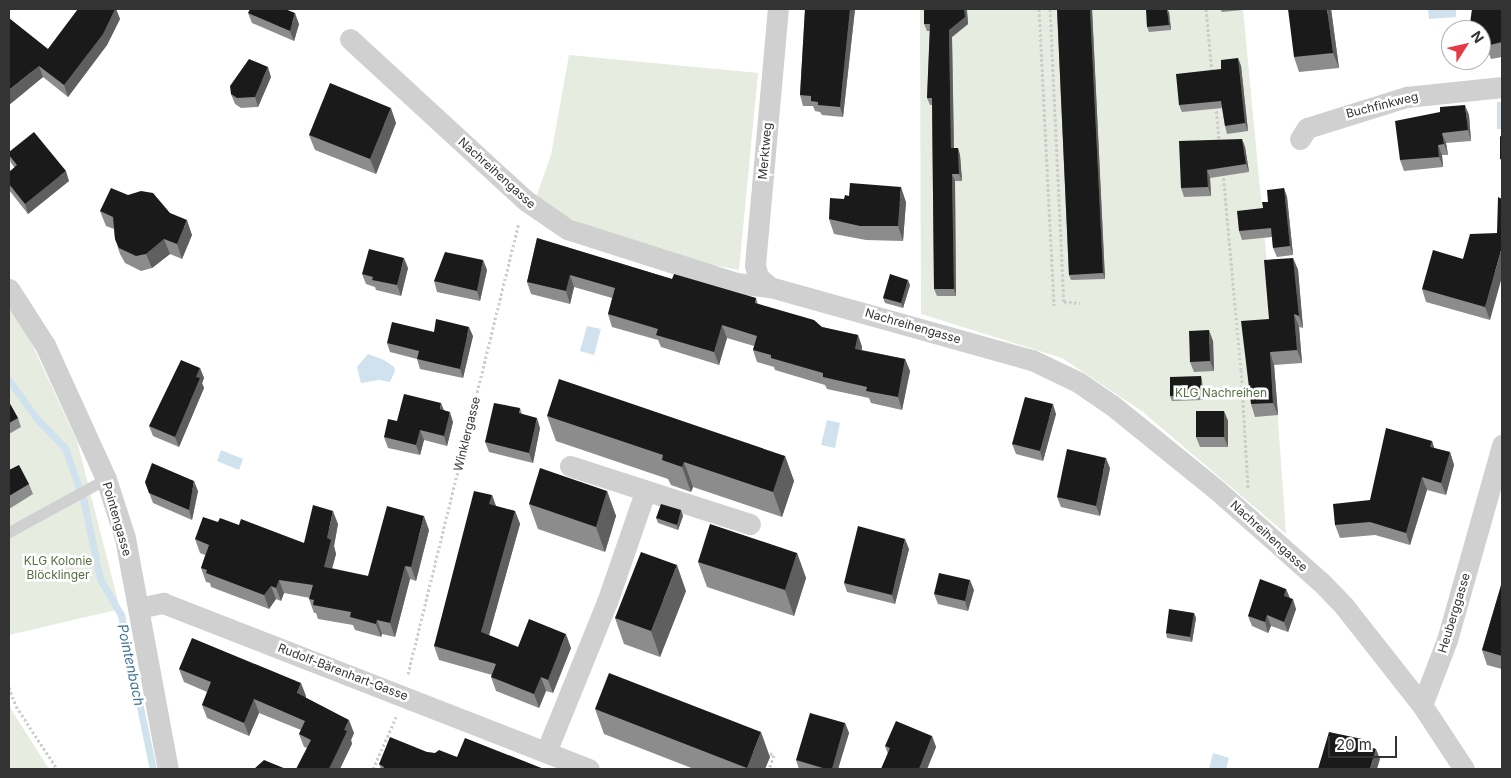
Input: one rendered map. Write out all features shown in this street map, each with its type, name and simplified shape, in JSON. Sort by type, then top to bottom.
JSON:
[{"type":"street","name":"Merktweg","points":[[770,287],[758,277],[755,265],[778,9]]},
{"type":"street","name":"Nachreihengasse","points":[[350,39],[525,200],[567,229],[736,283],[770,287],[1032,360],[1057,370],[1113,406],[1250,519],[1344,606],[1422,705]]},
{"type":"street","name":"Buchfinkweg","points":[[1300,139],[1307,128],[1406,97],[1502,87]]},
{"type":"street","name":"Pointengasse","points":[[9,289],[45,345],[106,479],[125,538],[168,769]]},
{"type":"street","name":"Heuberggasse","points":[[1422,705],[1447,640],[1502,445]]},
{"type":"street","points":[[570,466],[645,492],[750,524]]},
{"type":"street","points":[[546,752],[607,602],[645,492]]},
{"type":"street","name":"Rudolf-Bärenhart-Gasse","points":[[139,608],[163,603],[589,769]]},
{"type":"street","points":[[1422,705],[1464,769]]},
{"type":"lane","points":[[9,532],[88,492],[106,479]]},
{"type":"path","points":[[1039,9],[1054,306]]},
{"type":"path","points":[[1050,9],[1064,302],[1080,303]]},
{"type":"path","points":[[1206,9],[1213,82]]},
{"type":"path","points":[[1215,102],[1220,152]]},
{"type":"path","points":[[1223,171],[1241,370],[1250,519]]},
{"type":"path","name":"Winklergasse","points":[[408,674],[525,200]]},
{"type":"path","points":[[9,686],[16,706],[57,769]]},
{"type":"path","points":[[373,769],[397,715]]},
{"type":"path","points":[[756,748],[774,755],[768,769]]},
{"type":"green space","name":"KLG Nachreihen","points":[[920,9],[1243,9],[1267,263],[1286,534],[1143,412],[1062,358],[921,314]]},
{"type":"green space","points":[[569,55],[758,73],[739,270],[694,261],[596,230],[552,210],[536,198],[551,155]]},
{"type":"green space","name":"KLG Kolonie Blöcklinger","points":[[9,303],[30,340],[77,441],[120,609],[9,635]]},
{"type":"green space","points":[[9,702],[12,711],[49,769],[9,769]]},
{"type":"water","points":[[1428,9],[1456,9],[1456,17],[1429,19]]},
{"type":"water","points":[[1497,102],[1502,102],[1502,129],[1497,129]]},
{"type":"water","points":[[587,326],[601,329],[594,355],[580,351]]},
{"type":"water","points":[[368,354],[384,360],[394,367],[395,371],[390,382],[379,380],[361,383],[357,367]]},
{"type":"water","points":[[827,420],[840,423],[835,448],[821,445]]},
{"type":"water","points":[[221,450],[243,459],[239,470],[217,461]]},
{"type":"water","points":[[1213,753],[1229,758],[1226,769],[1209,769]]},
{"type":"building","points":[[78,9],[115,9],[103,34],[64,85],[39,66],[9,90],[9,18],[48,49]]},
{"type":"building","points":[[250,9],[285,9],[295,13],[290,31],[248,13]]},
{"type":"building","points":[[805,9],[850,9],[840,107],[818,105],[818,102],[811,101],[811,96],[800,95]]},
{"type":"building","points":[[924,9],[964,9],[965,17],[949,30],[951,148],[958,148],[959,174],[952,174],[954,289],[934,289],[932,98],[927,98],[930,24],[924,24]]},
{"type":"building","points":[[1057,9],[1090,9],[1103,273],[1069,275]]},
{"type":"building","points":[[1167,9],[1169,25],[1147,27],[1146,10]]},
{"type":"building","points":[[1288,9],[1327,9],[1333,53],[1294,57]]},
{"type":"building","points":[[1472,9],[1502,9],[1502,42],[1491,45],[1491,20],[1470,20]]},
{"type":"building","points":[[1238,58],[1245,123],[1225,126],[1221,101],[1179,105],[1176,74],[1221,69],[1221,60]]},
{"type":"building","points":[[249,59],[268,67],[255,97],[237,98],[231,94],[230,86]]},
{"type":"building","points":[[330,83],[391,108],[370,159],[309,135]]},
{"type":"building","points":[[1465,105],[1468,130],[1442,133],[1444,144],[1438,145],[1439,157],[1400,160],[1395,121],[1440,112],[1440,107]]},
{"type":"building","points":[[34,132],[66,171],[25,204],[9,184],[9,172],[17,165],[9,155],[9,152]]},
{"type":"building","points":[[1500,136],[1502,137],[1502,160],[1500,159]]},
{"type":"building","points":[[1242,139],[1246,164],[1207,170],[1208,187],[1181,188],[1179,141]]},
{"type":"building","points":[[850,183],[901,187],[898,226],[860,226],[829,219],[830,198],[844,199],[845,195],[849,196]]},
{"type":"building","points":[[111,188],[128,195],[141,191],[153,193],[170,213],[187,220],[177,244],[164,239],[146,254],[136,256],[119,248],[115,239],[113,217],[100,211]]},
{"type":"building","points":[[1284,188],[1290,246],[1273,248],[1271,228],[1239,231],[1237,211],[1263,208],[1262,202],[1268,202],[1267,190]]},
{"type":"building","points":[[1498,197],[1502,199],[1502,247],[1485,307],[1422,289],[1433,250],[1463,259],[1470,234],[1497,233]]},
{"type":"building","points":[[537,238],[672,279],[674,274],[756,298],[755,303],[814,320],[822,327],[858,335],[855,349],[905,359],[898,397],[866,391],[867,387],[823,377],[823,373],[771,358],[771,355],[753,350],[757,336],[722,325],[714,352],[656,335],[658,329],[608,314],[615,288],[570,275],[566,291],[527,282]]},
{"type":"building","points":[[369,249],[404,258],[397,285],[372,280],[373,277],[362,274]]},
{"type":"building","points":[[445,252],[483,260],[477,291],[434,281]]},
{"type":"building","points":[[1293,258],[1299,316],[1294,314],[1297,350],[1270,352],[1273,403],[1251,404],[1241,321],[1269,319],[1264,260]]},
{"type":"building","points":[[890,274],[908,280],[901,303],[883,298]]},
{"type":"building","points":[[436,319],[469,327],[460,369],[417,359],[419,351],[387,343],[392,322],[434,332]]},
{"type":"building","points":[[1209,330],[1210,361],[1190,362],[1189,331]]},
{"type":"building","points":[[181,360],[200,368],[196,377],[200,378],[175,437],[149,426]]},
{"type":"building","points":[[1201,376],[1201,394],[1170,396],[1170,377]]},
{"type":"building","points":[[559,379],[785,456],[773,492],[684,462],[682,467],[662,460],[663,455],[547,416]]},
{"type":"building","points":[[404,394],[441,403],[440,409],[450,412],[444,436],[420,430],[416,445],[384,437],[388,419],[397,421]]},
{"type":"building","points":[[1025,397],[1053,404],[1040,451],[1012,444]]},
{"type":"building","points":[[9,402],[18,418],[9,423]]},
{"type":"building","points":[[494,403],[520,408],[519,413],[537,418],[529,453],[485,442]]},
{"type":"building","points":[[1196,411],[1224,411],[1224,437],[1196,437]]},
{"type":"building","points":[[1386,428],[1432,441],[1430,447],[1450,452],[1441,483],[1422,477],[1406,533],[1370,522],[1335,525],[1333,504],[1370,500]]},
{"type":"building","points":[[1067,449],[1106,458],[1096,506],[1057,497]]},
{"type":"building","points":[[152,463],[194,481],[189,510],[149,493],[145,482]]},
{"type":"building","points":[[19,465],[29,484],[9,496],[9,470]]},
{"type":"building","points":[[540,468],[607,491],[596,527],[529,504]]},
{"type":"building","points":[[474,491],[492,495],[489,504],[515,511],[481,632],[518,647],[529,619],[566,634],[548,680],[541,677],[534,694],[491,677],[496,664],[434,646]]},
{"type":"building","points":[[661,504],[681,510],[677,525],[656,518]]},
{"type":"building","points":[[313,505],[333,511],[327,538],[331,540],[324,567],[368,576],[387,506],[424,516],[411,567],[405,566],[390,623],[377,620],[376,624],[350,617],[351,612],[313,605],[314,600],[309,599],[313,585],[279,580],[276,588],[271,586],[264,595],[206,573],[207,570],[201,568],[209,545],[195,539],[203,517],[218,522],[220,518],[239,525],[241,519],[304,543]]},
{"type":"building","points":[[710,524],[797,553],[785,590],[698,562]]},
{"type":"building","points":[[858,526],[905,539],[892,595],[844,583]]},
{"type":"building","points":[[641,552],[677,565],[651,631],[615,618]]},
{"type":"building","points":[[939,573],[970,580],[965,601],[934,594]]},
{"type":"building","points":[[1260,579],[1286,589],[1284,596],[1293,599],[1284,622],[1267,615],[1265,622],[1248,616]]},
{"type":"building","points":[[1502,582],[1502,656],[1482,650]]},
{"type":"building","points":[[1169,609],[1194,613],[1190,637],[1166,633]]},
{"type":"building","points":[[192,638],[301,683],[297,693],[349,720],[344,730],[347,731],[329,769],[296,769],[311,740],[299,734],[305,721],[254,699],[244,723],[202,705],[211,682],[179,669]]},
{"type":"building","points":[[609,673],[761,732],[747,768],[595,709]]},
{"type":"building","points":[[810,713],[845,723],[832,769],[796,760]]},
{"type":"building","points":[[896,721],[932,736],[919,769],[881,769],[890,748],[885,746]]},
{"type":"building","points":[[1329,732],[1362,739],[1361,744],[1376,749],[1370,769],[1318,769]]},
{"type":"building","points":[[390,737],[427,752],[435,753],[439,750],[457,757],[465,738],[544,769],[383,769],[384,767],[379,764]]},
{"type":"building","points":[[264,760],[286,769],[254,769]]},
{"type":"waterway","name":"Pointenbach","points":[[9,380],[37,419],[65,448],[84,502],[100,579],[121,615],[153,769]]}]
